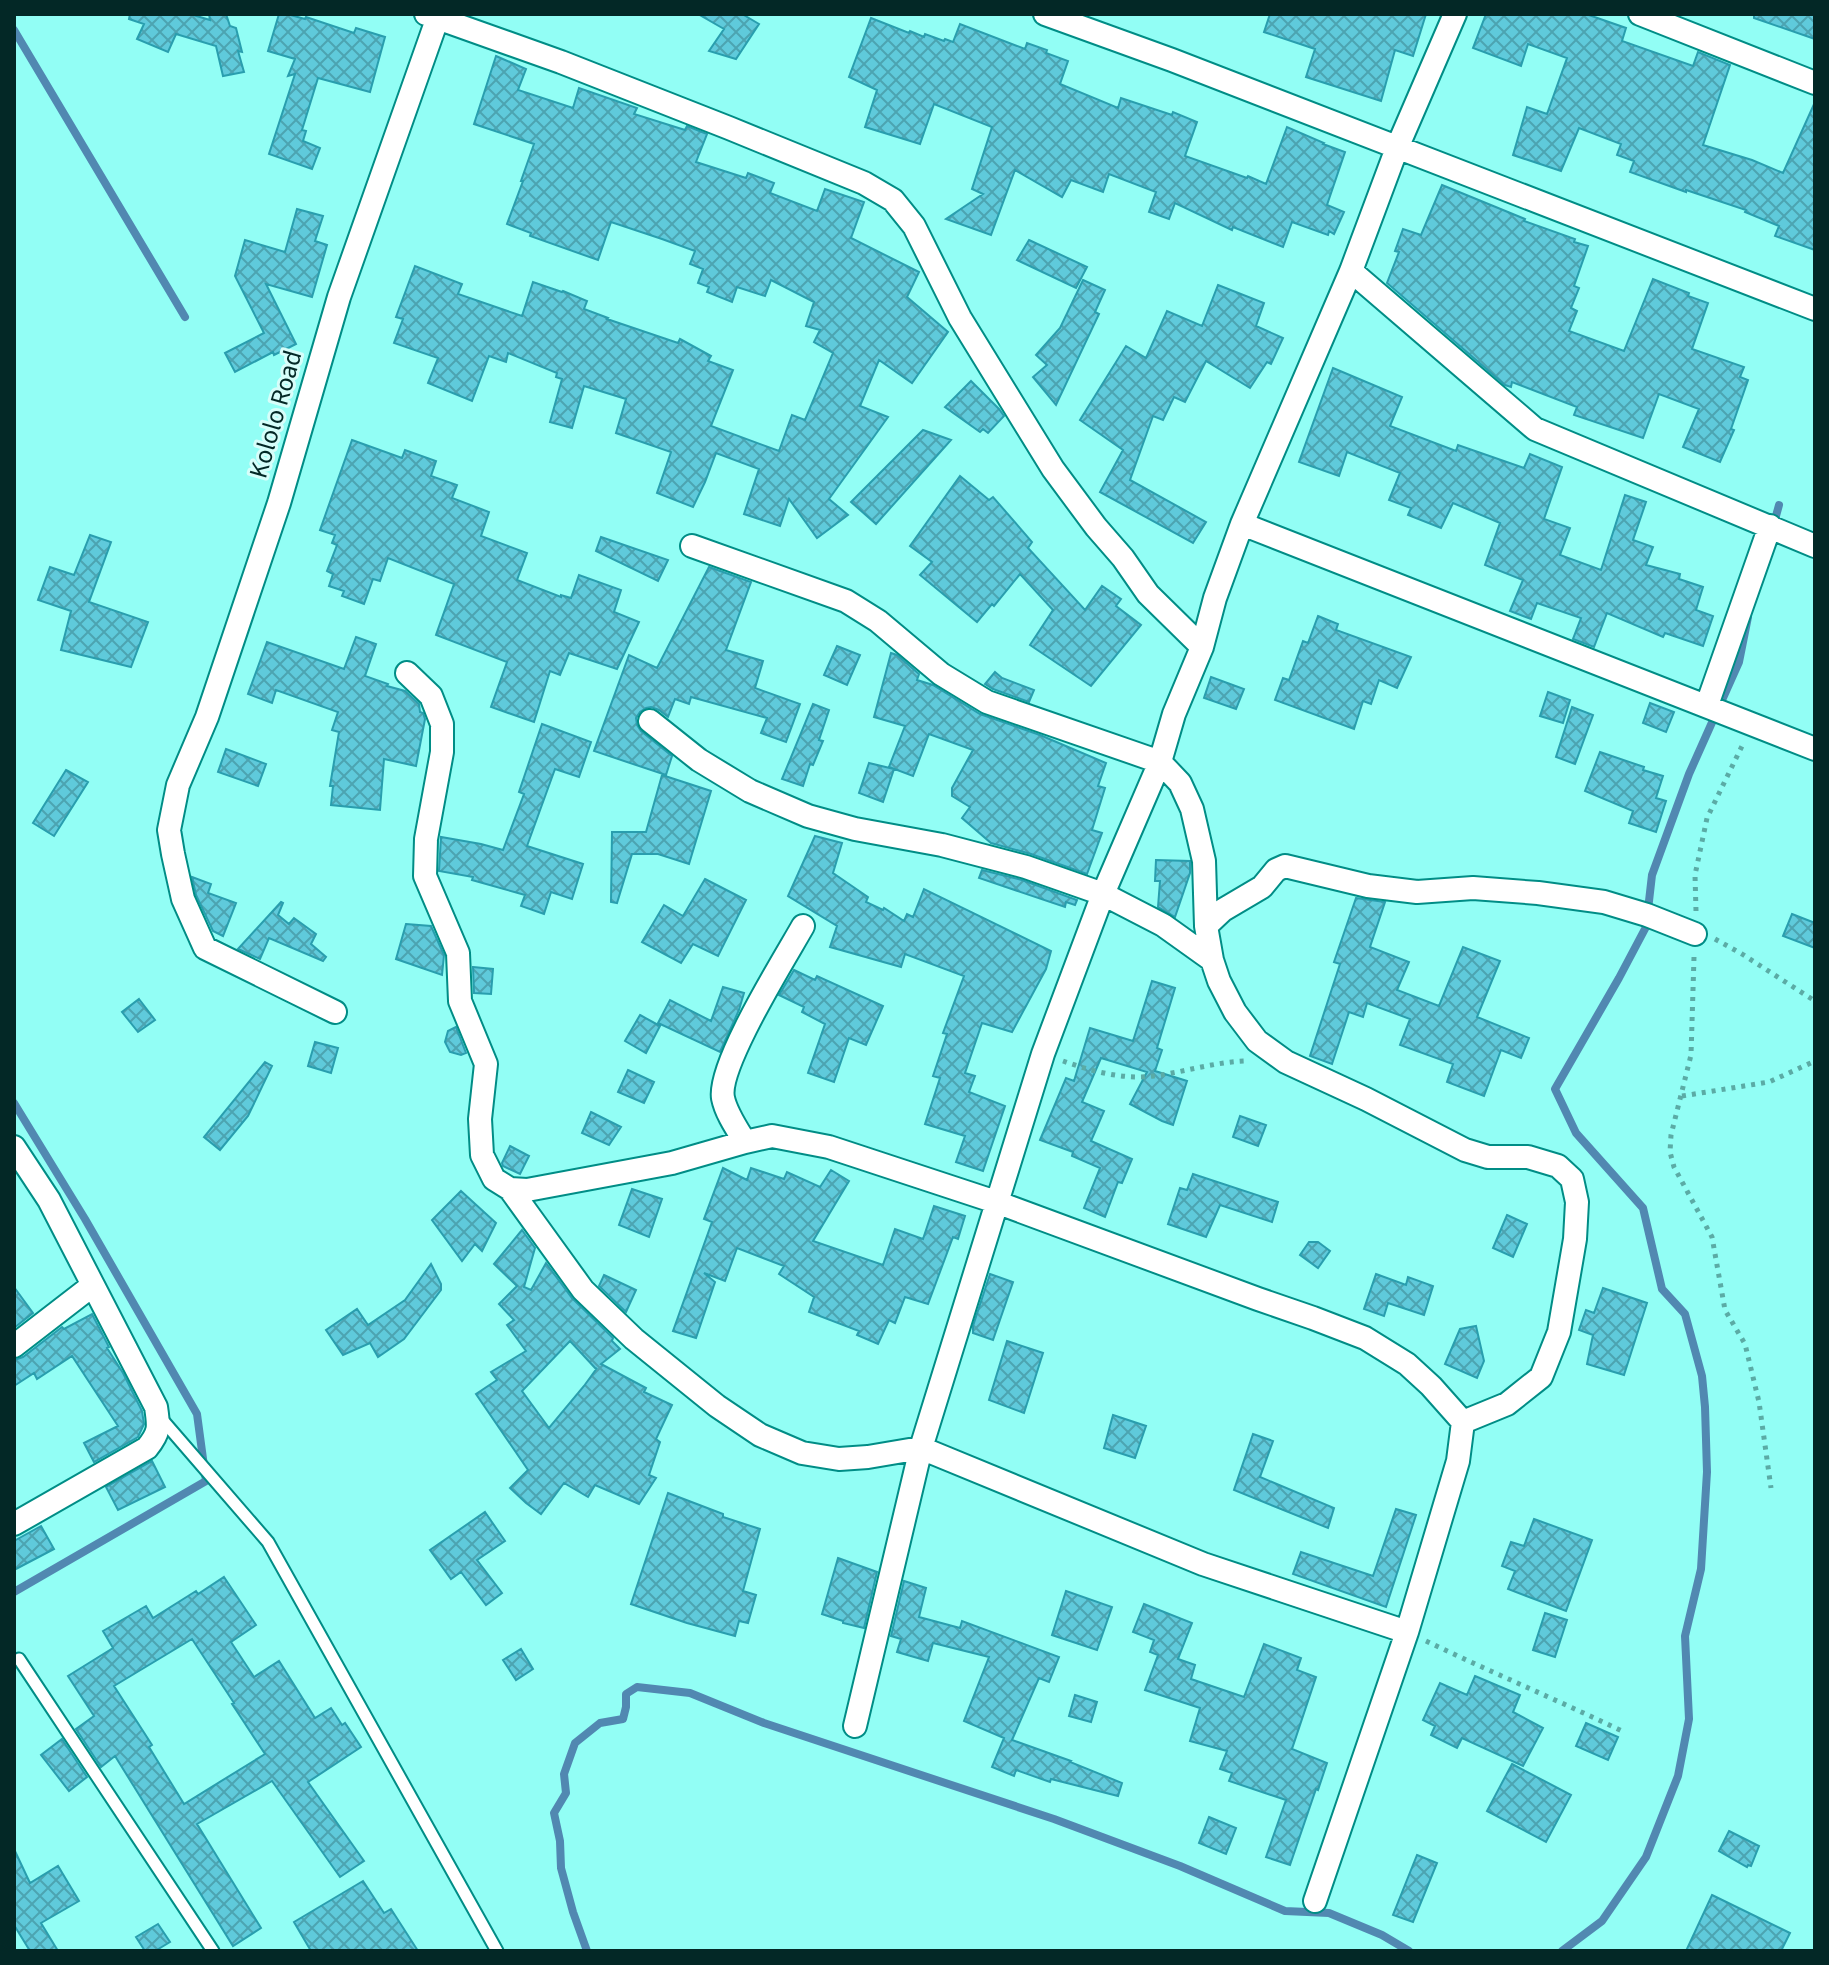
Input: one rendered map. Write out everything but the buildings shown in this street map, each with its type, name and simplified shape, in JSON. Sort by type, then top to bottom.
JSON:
[{"type":"street","points":[[1045,14],[1172,60],[1815,309]]},
{"type":"street","points":[[855,1726],[921,1448],[1043,1054],[1103,894],[1160,762],[1242,524],[1351,271],[1397,148],[1455,14]]},
{"type":"street","points":[[1640,14],[1815,83]]},
{"type":"street","points":[[434,16],[729,128],[864,183],[893,200],[914,226],[960,318],[1053,469],[1148,594],[1202,647]]},
{"type":"street","name":"Kololo Road","points":[[335,1012],[205,948],[183,899],[169,830],[178,785],[207,717],[279,503],[339,297],[434,16]]},
{"type":"street","points":[[1351,271],[1535,429],[1815,546]]},
{"type":"street","points":[[1242,524],[1815,749]]},
{"type":"street","points":[[1707,705],[1770,526]]},
{"type":"street","points":[[692,546],[846,601],[878,621],[941,674],[987,702],[1160,762],[1180,783],[1192,809],[1204,861],[1206,926],[1219,981],[1235,1012],[1257,1041],[1286,1062],[1465,1150],[1488,1157],[1528,1157],[1558,1166],[1572,1179],[1577,1202],[1575,1239],[1559,1332],[1541,1377],[1507,1404],[1463,1422]]},
{"type":"street","points":[[407,673],[431,696],[442,724],[442,752],[426,839],[425,876],[458,953],[460,1001],[486,1064],[480,1119],[482,1155],[494,1179],[510,1189],[583,1290],[634,1339],[717,1406],[760,1435],[802,1453],[839,1459],[921,1448],[1203,1564],[1407,1632]]},
{"type":"street","points":[[650,721],[699,760],[750,791],[808,816],[1026,867],[1103,894],[1163,925],[1212,960]]},
{"type":"street","points":[[1206,926],[1223,910],[1262,887],[1276,870],[1285,866],[1368,886],[1417,892],[1473,888],[1604,902],[1695,934]]},
{"type":"street","points":[[745,1142],[723,1098],[723,1081],[733,1052],[803,926]]},
{"type":"street","points":[[510,1189],[527,1190],[672,1163],[772,1136],[829,1147],[996,1202],[1313,1318],[1365,1338],[1407,1364],[1463,1422],[1458,1461],[1407,1632],[1315,1901]]},
{"type":"street","points":[[14,1147],[49,1200],[156,1407],[159,1426],[156,1437],[147,1448],[14,1524]]},
{"type":"street","points":[[14,1346],[93,1285]]},
{"type":"lane","points":[[157,1412],[268,1542],[497,1951]]},
{"type":"lane","points":[[19,1659],[213,1951]]},
{"type":"path","points":[[1753,723],[1707,818],[1695,875],[1691,1055],[1671,1135],[1670,1152],[1674,1167],[1712,1237],[1725,1310],[1745,1344],[1759,1402],[1771,1488]]},
{"type":"path","points":[[1695,934],[1719,940],[1815,1001]]},
{"type":"path","points":[[1043,1054],[1091,1071],[1151,1076],[1241,1061],[1286,1062]]},
{"type":"path","points":[[1682,1096],[1769,1082],[1815,1061]]},
{"type":"path","points":[[1407,1632],[1622,1731]]},
{"type":"waterway","points":[[14,30],[185,317]]},
{"type":"waterway","points":[[1773,527],[1779,505]]},
{"type":"waterway","points":[[1562,1951],[1602,1921],[1646,1857],[1678,1776],[1689,1719],[1685,1636],[1701,1569],[1707,1472],[1702,1376],[1685,1314],[1662,1289],[1643,1208],[1576,1133],[1555,1089],[1646,927],[1652,875],[1689,774],[1739,662],[1748,617]]},
{"type":"waterway","points":[[14,1103],[197,1414],[206,1481],[14,1592]]},
{"type":"waterway","points":[[587,1951],[561,1868],[560,1841],[554,1813],[566,1793],[564,1774],[575,1743],[600,1723],[623,1719],[626,1694],[637,1687],[690,1693],[764,1723],[1054,1819],[1180,1866],[1285,1911],[1329,1913],[1382,1935],[1409,1951]]}]
